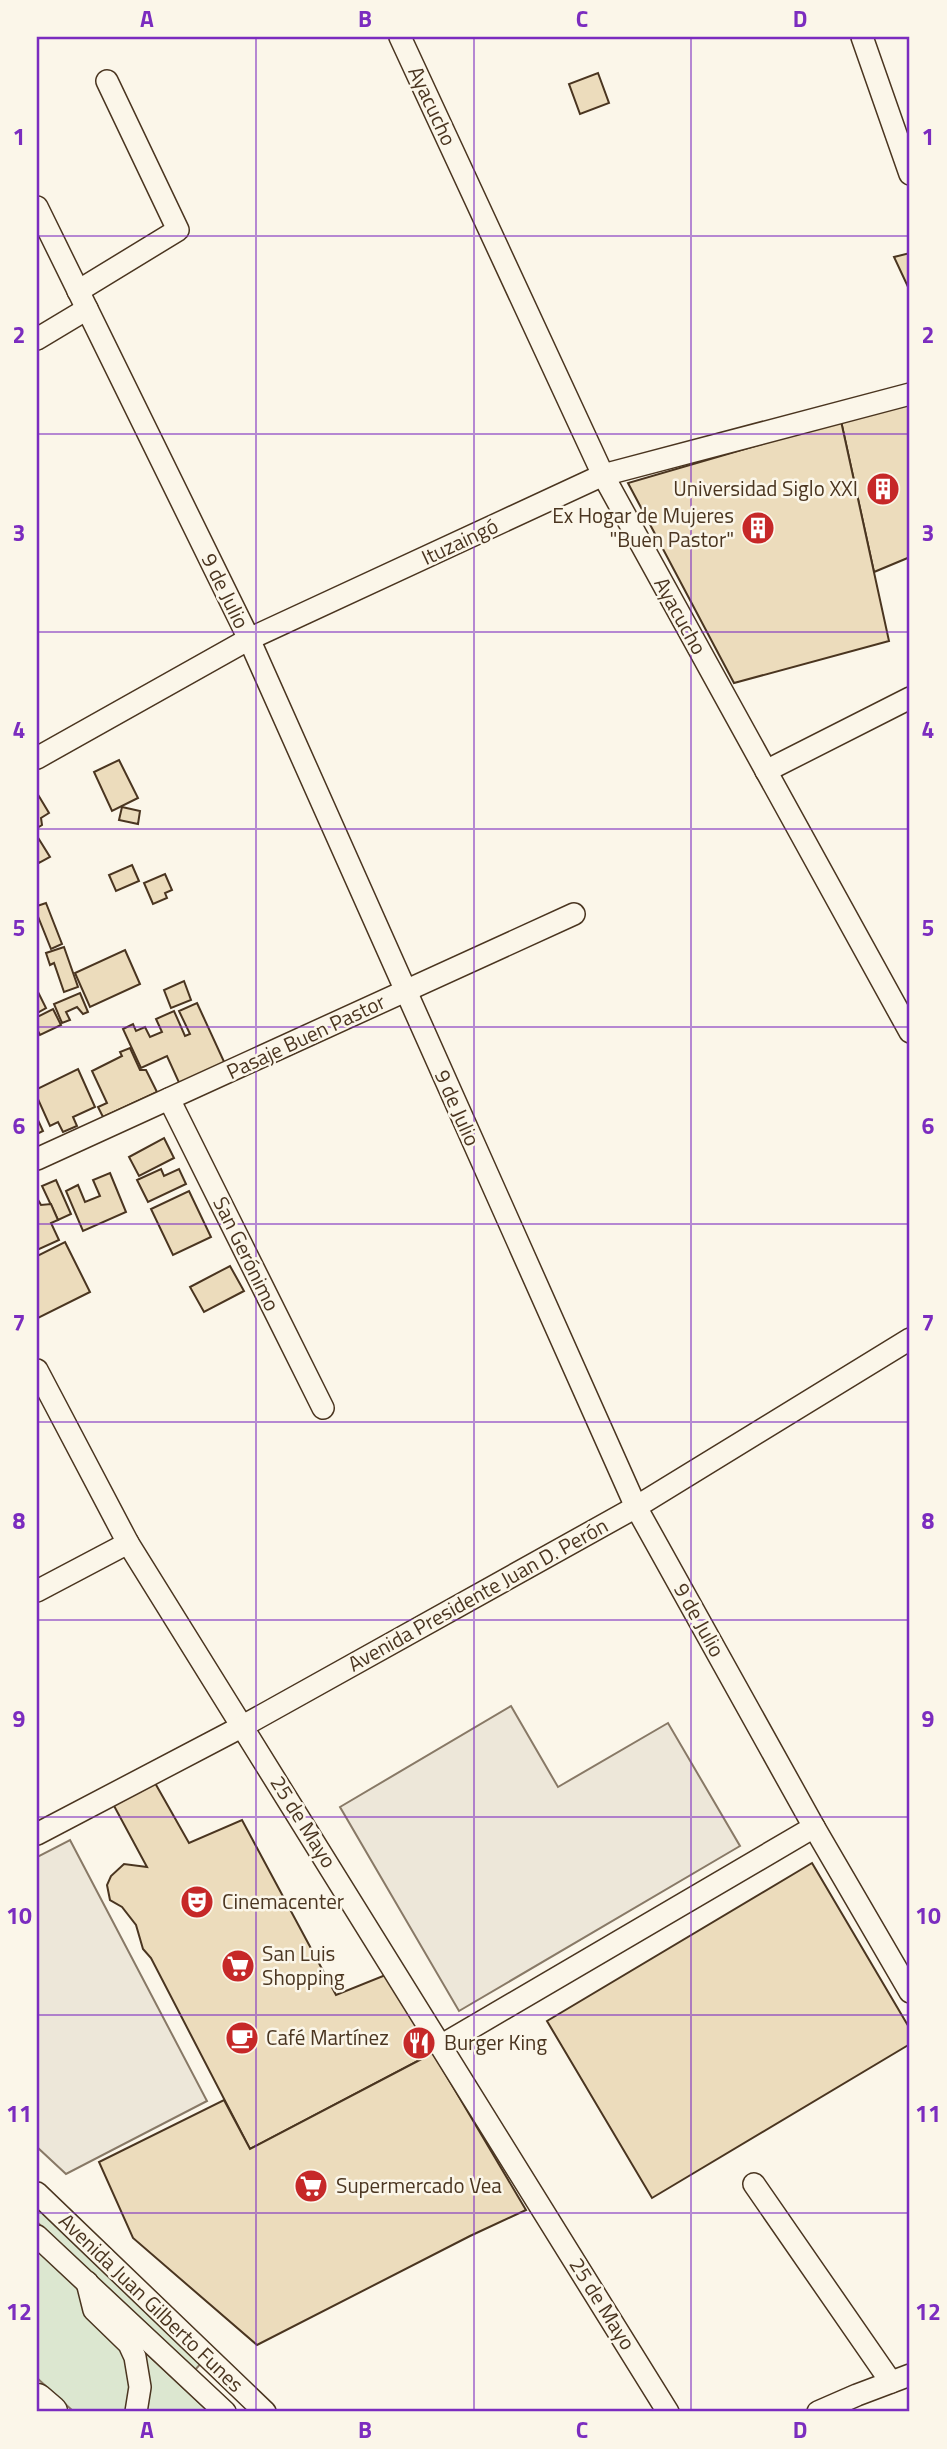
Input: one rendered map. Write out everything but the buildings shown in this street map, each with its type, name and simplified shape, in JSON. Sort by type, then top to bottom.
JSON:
[{"type":"highway","points":[[37,2400],[51,2412]]},
{"type":"street","name":"Ayacucho","points":[[400,37],[603,475],[910,1032]]},
{"type":"street","points":[[862,37],[904,139],[910,174]]},
{"type":"street","points":[[37,339],[82,300],[178,230],[107,81]]},
{"type":"street","name":"9 de Julio","points":[[37,206],[249,639],[404,992],[636,1507],[814,1827],[908,1984]]},
{"type":"street","name":"Ituzaingó","points":[[37,758],[249,639],[603,475],[910,394]]},
{"type":"street","points":[[766,771],[910,698]]},
{"type":"street","name":"Pasaje Buen Pastor","points":[[37,1159],[574,914]]},
{"type":"street","name":"San Gerónimo","points":[[169,1100],[323,1408]]},
{"type":"street","name":"Avenida Presidente Juan D. Perón","points":[[37,1834],[243,1726],[636,1507],[910,1339]]},
{"type":"street","name":"25 de Mayo","points":[[37,1370],[128,1543],[668,2412]]},
{"type":"street","points":[[37,1591],[128,1543]]},
{"type":"street","points":[[442,2045],[814,1827]]},
{"type":"street","points":[[754,2184],[901,2379],[863,2403],[818,2412]]},
{"type":"street","name":"Avenida Juan Gilberto Funes","points":[[37,2193],[265,2412]]},
{"type":"street","name":"Avenida Juan Gilberto Funes","points":[[37,2236],[225,2412]]},
{"type":"street","points":[[87,2282],[94,2310],[129,2344],[135,2357],[140,2387],[136,2412]]},
{"type":"green space","points":[[37,2205],[203,2361],[195,2370],[37,2222]]},
{"type":"green space","points":[[37,2248],[82,2290],[124,2349],[132,2366],[132,2412],[74,2412],[37,2378]]},
{"type":"green space","points":[[135,2343],[209,2412],[144,2412]]},
{"type":"shaded area","points":[[511,1706],[558,1787],[668,1723],[740,1846],[459,2011],[340,1807]]},
{"type":"shaded area","points":[[70,1840],[207,2101],[66,2174],[37,2147],[37,1857]]},
{"type":"place","name":"Universidad Siglo XXI","points":[[883,489]]},
{"type":"place","name":"Ex Hogar de Mujeres \"Buen Pastor\"","points":[[758,528]]},
{"type":"place","name":"Cinemacenter","points":[[197,1902]]},
{"type":"place","name":"San Luis Shopping","points":[[238,1966]]},
{"type":"place","name":"Café Martínez","points":[[242,2038]]},
{"type":"place","name":"Burger King","points":[[419,2043]]},
{"type":"place","name":"Supermercado Vea","points":[[311,2186]]}]
